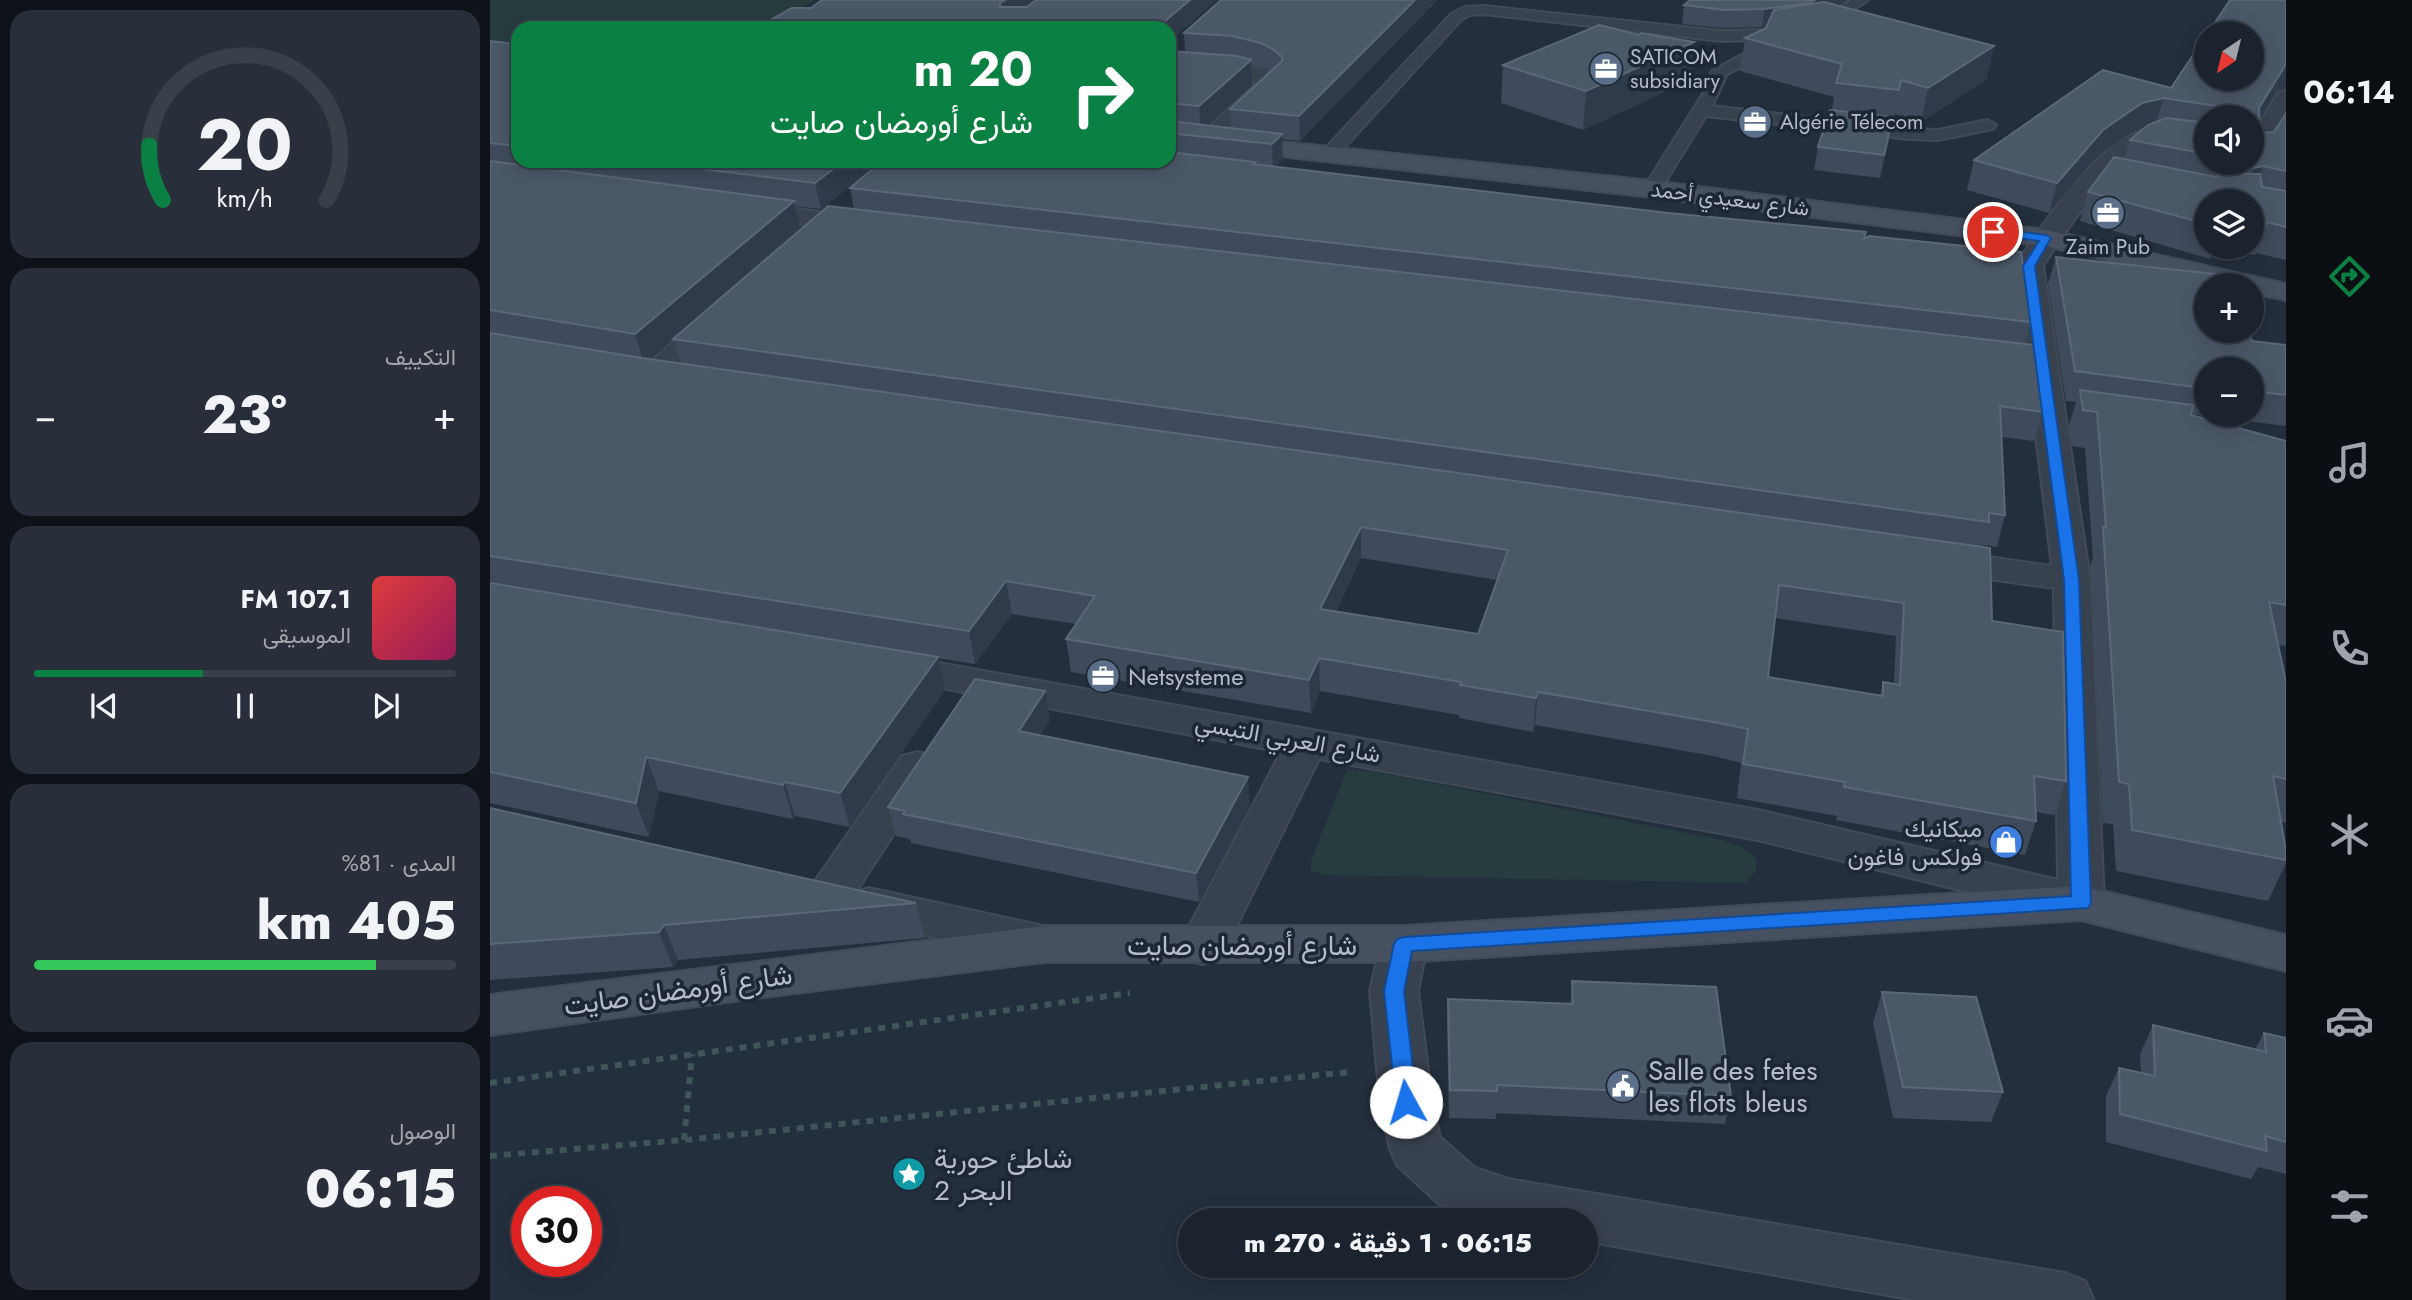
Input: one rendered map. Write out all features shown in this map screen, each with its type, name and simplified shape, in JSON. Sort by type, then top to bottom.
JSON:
[{"type":"street","points":[[1176,58],[1266,76],[1270,83],[1206,142]]},
{"type":"street","points":[[2264,148],[2286,98]]},
{"type":"street","points":[[2081,903],[2063,413],[2029,363],[2025,256],[2098,174],[2136,141],[2147,135],[2194,142]]},
{"type":"street","name":"شارع سعيدي أحمد","points":[[1176,138],[1652,189],[2025,256],[2286,292]]},
{"type":"street","points":[[2098,174],[2124,179]]},
{"type":"street","points":[[807,239],[859,195]]},
{"type":"street","points":[[719,207],[896,229]]},
{"type":"street","points":[[693,382],[638,373],[734,303]]},
{"type":"street","points":[[1906,556],[2071,580]]},
{"type":"street","name":"شارع العربي التبسي","points":[[855,660],[1758,825],[2081,903]]},
{"type":"street","points":[[976,680],[945,726],[808,891],[1045,944]]},
{"type":"street","points":[[1203,946],[1307,741]]},
{"type":"street","name":"شارع أورمضان صايت","points":[[490,1014],[1045,944],[1404,944],[2081,903],[2286,953]]},
{"type":"street","points":[[1404,944],[1394,991],[1406,1102],[1416,1149],[1457,1186],[1508,1203],[2066,1300]]},
{"type":"lane","points":[[1328,155],[1456,17],[1465,11],[1484,10],[1722,36],[1762,35],[1816,28],[1861,0]]},
{"type":"lane","points":[[1652,189],[1701,110],[1711,77],[1754,55],[1762,35]]},
{"type":"lane","points":[[1701,110],[1910,134],[1938,135],[1987,125]]},
{"type":"path","points":[[490,1083],[1135,992]]},
{"type":"path","points":[[684,1140],[692,1054]]},
{"type":"path","points":[[490,1156],[684,1140],[1402,1066]]},
{"type":"green space","points":[[490,0],[815,0],[778,21],[511,21],[511,43],[490,41]]},
{"type":"green space","points":[[1347,770],[1371,771],[1722,840],[1742,847],[1756,859],[1756,871],[1745,883],[1324,875],[1311,871],[1311,861]]},
{"type":"building","points":[[822,0],[1005,0],[1000,3],[1000,7],[1027,7],[1036,0],[1190,0],[1165,21],[769,21],[792,8],[811,8]]},
{"type":"building","points":[[1221,0],[1415,0],[1299,116],[1230,109],[1282,61],[1282,57],[1261,43],[1233,36],[1184,33]]},
{"type":"building","points":[[1690,0],[1815,0],[1764,9],[1724,10],[1684,5]]},
{"type":"building","points":[[2230,0],[2286,0],[2286,64],[2261,105],[2210,105],[2164,98],[2142,103],[2103,130],[2057,183],[1974,160],[2103,70],[2171,88],[2194,54],[2194,91],[2264,91],[2264,21],[2216,21]]},
{"type":"building","points":[[1824,2],[1994,46],[1928,88],[1901,80],[1899,90],[1836,83],[1842,64],[1745,38],[1766,28],[1774,10]]},
{"type":"building","points":[[1599,25],[1639,35],[1641,33],[1694,42],[1586,91],[1503,65]]},
{"type":"building","points":[[490,41],[511,43],[511,145],[490,143]]},
{"type":"building","points":[[1176,52],[1237,56],[1251,60],[1199,106],[1176,104]]},
{"type":"building","points":[[1830,110],[1893,117],[1884,155],[1818,147]]},
{"type":"building","points":[[2286,113],[2286,171],[2264,166],[2264,133],[2274,132]]},
{"type":"building","points":[[2166,118],[2194,121],[2194,152],[2130,140],[2148,125]]},
{"type":"building","points":[[1176,122],[1282,134],[1272,144],[1176,134]]},
{"type":"building","points":[[1176,153],[1669,213],[1866,232],[1864,239],[1869,236],[2021,252],[2031,322],[850,188],[874,168],[1176,168]]},
{"type":"building","points":[[2114,157],[2194,173],[2194,175],[2260,175],[2262,187],[2286,191],[2286,227],[2267,222],[2264,225],[2264,189],[2194,189],[2194,221],[2088,192]]},
{"type":"building","points":[[490,161],[511,164],[511,168],[543,168],[794,201],[635,334],[490,310]]},
{"type":"building","points":[[695,168],[835,168],[815,183]]},
{"type":"building","points":[[828,206],[2034,345],[2043,412],[2000,406],[2005,515],[1989,513],[1989,522],[673,339]]},
{"type":"building","points":[[2056,257],[2205,273],[2194,273],[2194,343],[2264,342],[2286,345],[2286,395],[2264,392],[2264,357],[2194,357],[2194,387],[2075,371]]},
{"type":"building","points":[[490,333],[642,358],[1990,548],[1992,621],[2063,632],[2066,781],[2034,776],[2036,821],[1844,787],[1845,782],[1743,764],[1748,729],[1719,723],[1538,692],[1536,698],[1460,685],[1461,682],[1319,658],[1309,680],[1066,639],[1095,596],[1006,581],[969,631],[490,556]],"holes":[[[1361,527],[1508,550],[1478,634],[1320,609]],[[1779,585],[1904,603],[1900,685],[1883,682],[1883,696],[1768,677]]]},
{"type":"building","points":[[2080,390],[2193,405],[2191,415],[2194,416],[2194,427],[2235,427],[2286,441],[2286,605],[2269,602],[2286,682],[2286,779],[2273,776],[2286,860],[2132,830],[2129,784],[2119,782],[2103,527],[2106,527],[2097,412],[2083,410]]},
{"type":"building","points":[[490,583],[938,657],[840,793],[785,782],[783,785],[646,757],[636,803],[490,772]]},
{"type":"building","points":[[975,679],[1045,691],[1019,731],[1248,777],[1196,873],[903,814],[905,811],[888,807]]},
{"type":"building","points":[[490,808],[916,903],[664,925],[659,932],[490,944]]},
{"type":"building","points":[[1572,981],[1716,987],[1731,1096],[1497,1085],[1497,1091],[1450,1090],[1448,999],[1573,1004]]},
{"type":"building","points":[[1882,992],[1976,997],[2003,1092],[1903,1087]]},
{"type":"building","points":[[2153,1025],[2266,1052],[2264,1033],[2286,1038],[2286,1142],[2265,1136],[2267,1151],[2120,1114],[2119,1068],[2155,1076]]},
{"type":"place","name":"SATICOM subsidiary","points":[[1606,69]]},
{"type":"place","name":"Algérie Télecom","points":[[1755,122]]},
{"type":"place","name":"Zaim Pub","points":[[2108,213]]},
{"type":"place","name":"Netsysteme","points":[[1103,676]]},
{"type":"place","name":"ميكانيك فولكس فاغون","points":[[2006,842]]},
{"type":"place","name":"Salle des fetes les flots bleus","points":[[1623,1086]]},
{"type":"place","name":"شاطئ حورية البحر 2","points":[[909,1174]]},
{"type":"route","points":[[1406,1102],[1394,991],[1404,944],[2081,903],[2071,580],[2029,266],[2046,238],[1993,232]]}]
